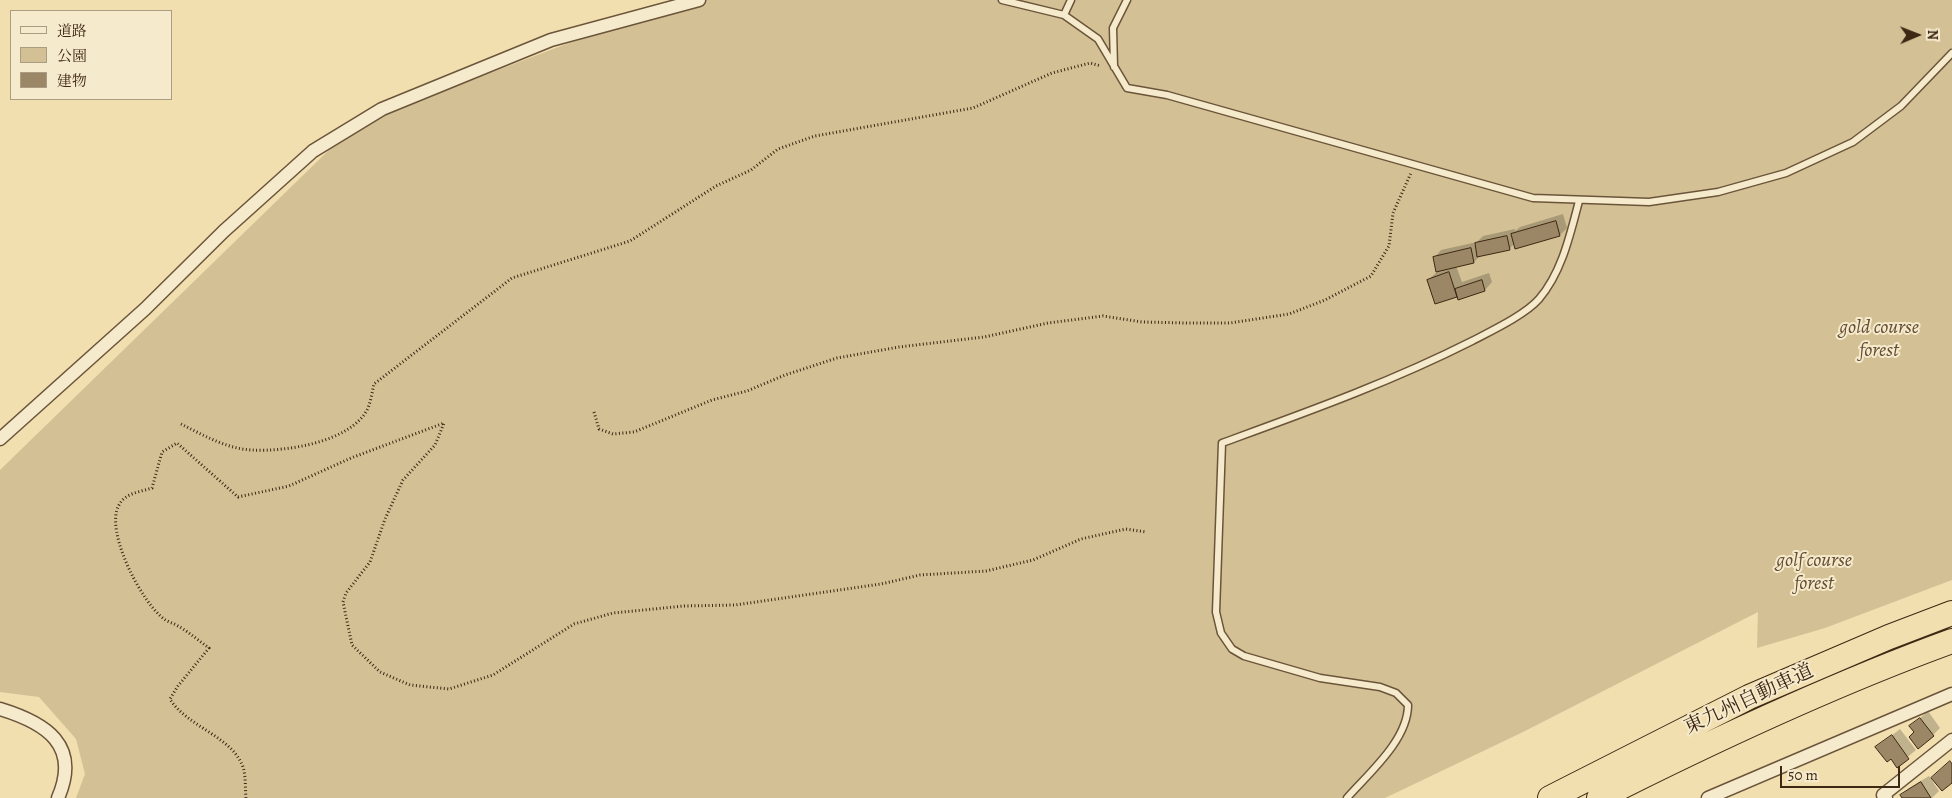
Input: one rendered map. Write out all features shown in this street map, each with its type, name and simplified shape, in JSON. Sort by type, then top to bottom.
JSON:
[{"type":"highway","name":"東九州自動車道","points":[[1550,798],[1749,698],[1889,637],[1952,613]]},
{"type":"highway","name":"東九州自動車道","points":[[1599,798],[1758,721],[1893,662],[1952,641]]},
{"type":"street","points":[[0,439],[145,309],[224,231],[313,151],[382,109],[550,40],[699,0]]},
{"type":"street","points":[[1708,798],[1952,694]]},
{"type":"street","points":[[0,710],[37,722],[57,741],[64,751],[67,773],[58,798]]},
{"type":"street","points":[[1886,798],[1883,794],[1952,740]]},
{"type":"lane","points":[[1002,0],[1064,15],[1098,39],[1114,69],[1127,88],[1167,95],[1533,198],[1579,201],[1649,202],[1718,192],[1786,173],[1853,142],[1901,106],[1952,53]]},
{"type":"lane","points":[[1064,15],[1072,0]]},
{"type":"lane","points":[[1114,69],[1113,28],[1127,0]]},
{"type":"lane","points":[[1347,798],[1400,736],[1407,722],[1408,705],[1396,693],[1380,687],[1320,678],[1244,656],[1232,649],[1221,633],[1216,612],[1222,443],[1355,395],[1439,358],[1503,325],[1538,300],[1554,276],[1568,242],[1579,201]]},
{"type":"path","points":[[181,424],[218,442],[252,450],[283,448],[335,438],[359,420],[367,409],[374,384],[512,278],[630,241],[716,186],[751,170],[778,149],[815,136],[973,108],[1052,73],[1090,63],[1114,69]]},
{"type":"path","points":[[594,412],[599,429],[613,434],[634,432],[712,400],[748,391],[785,375],[837,358],[984,337],[1048,323],[1103,316],[1142,322],[1230,323],[1289,314],[1325,300],[1371,276],[1389,246],[1393,213],[1415,166]]},
{"type":"path","points":[[246,798],[243,766],[224,742],[177,710],[170,699],[209,648],[179,626],[163,618],[139,590],[124,554],[115,524],[118,506],[121,501],[125,496],[152,488],[162,452],[177,443],[238,497],[289,486],[351,458],[444,423],[435,445],[403,480],[370,562],[346,593],[343,602],[352,645],[380,672],[410,685],[449,689],[493,675],[574,624],[613,612],[684,606],[735,605],[881,584],[920,575],[986,572],[1032,560],[1081,539],[1126,529],[1146,532]]},
{"type":"green space","points":[[694,0],[1952,0],[1952,580],[1825,628],[1757,648],[1758,612],[1523,732],[1385,798],[76,798],[85,774],[76,739],[39,697],[0,692],[0,470],[329,150],[385,113],[561,46]]},
{"type":"building","points":[[1556,221],[1560,236],[1515,249],[1511,234]]},
{"type":"building","points":[[1507,236],[1510,250],[1477,257],[1475,243]]},
{"type":"building","points":[[1471,248],[1474,263],[1436,272],[1433,257]]},
{"type":"building","points":[[1449,272],[1457,297],[1435,304],[1427,280]]},
{"type":"building","points":[[1482,280],[1485,291],[1458,300],[1455,289]]},
{"type":"building","points":[[1920,718],[1934,736],[1918,749],[1909,737],[1914,732],[1909,726]]},
{"type":"building","points":[[1892,735],[1909,759],[1897,768],[1891,759],[1887,762],[1875,747]]},
{"type":"building","points":[[1950,761],[1952,764],[1952,783],[1942,791],[1931,778]]},
{"type":"building","points":[[1921,782],[1931,798],[1902,798],[1900,795]]},
{"type":"park label","name":"gold course forest","points":[[1879,340]]},
{"type":"park label","name":"golf course forest","points":[[1814,572]]}]
